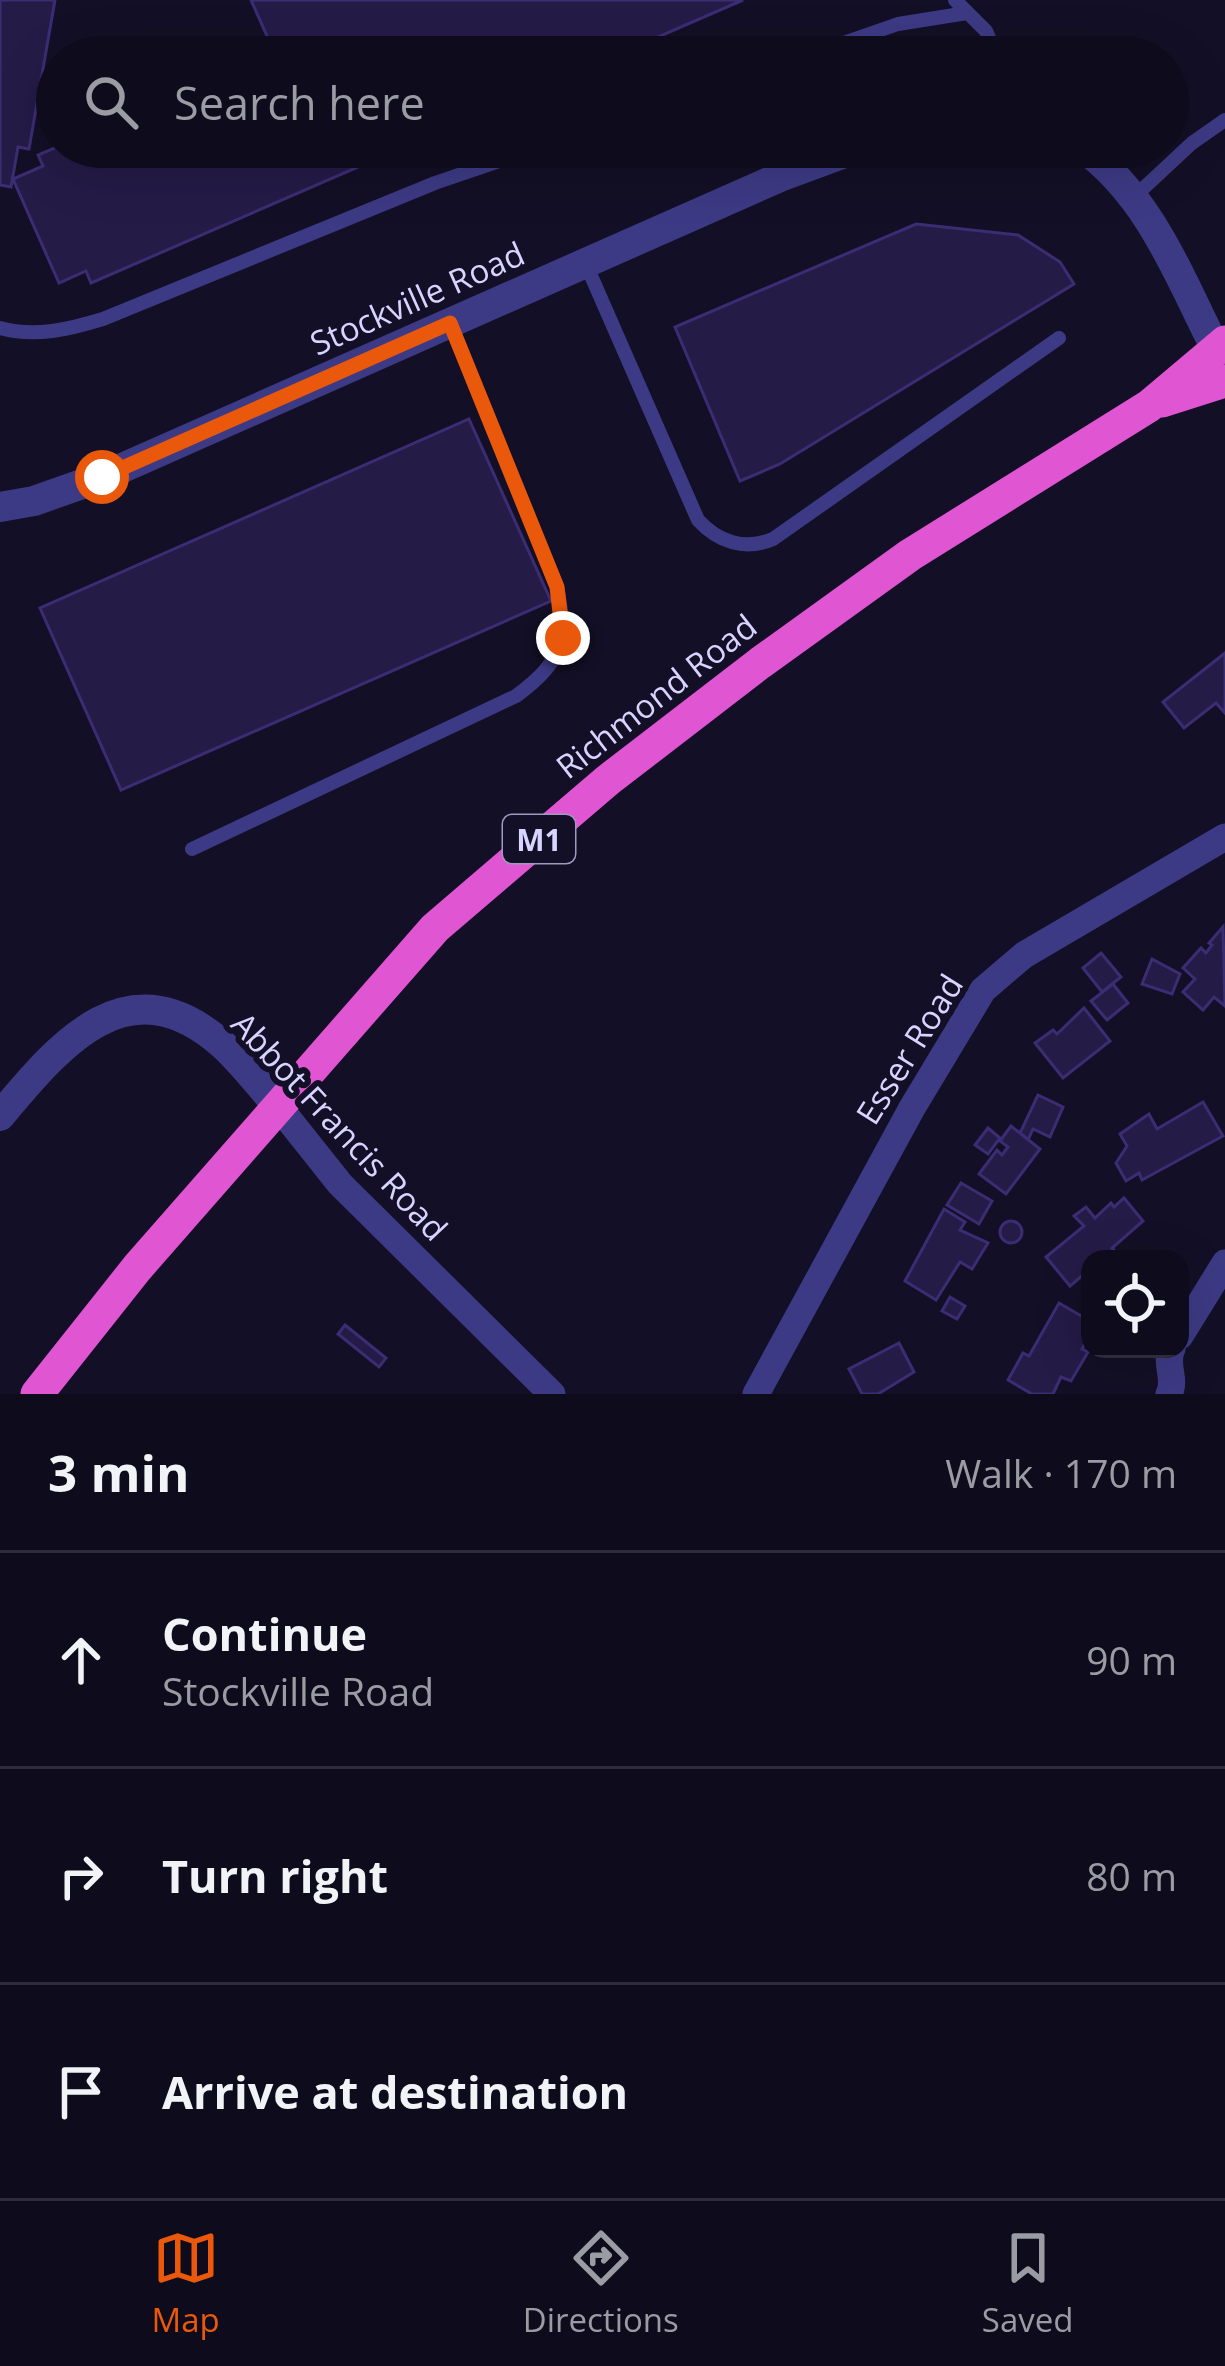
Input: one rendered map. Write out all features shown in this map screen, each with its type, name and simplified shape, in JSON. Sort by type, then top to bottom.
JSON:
[{"type":"highway","name":"Richmond Road","points":[[37,1394],[137,1268],[435,928],[608,780],[760,663],[910,555],[1149,406],[1222,352]]},
{"type":"highway","name":"Richmond Road","points":[[1149,406],[1225,381]]},
{"type":"street","name":"Stockville Road","points":[[0,507],[34,501],[102,477],[802,168]]},
{"type":"street","points":[[1104,168],[1134,197],[1181,272],[1222,352]]},
{"type":"street","name":"Esser Road","points":[[756,1394],[912,1108],[983,990],[1024,955],[1225,838]]},
{"type":"street","name":"Abbot Francis Road","points":[[0,1115],[70,1039],[99,1018],[135,1009],[167,1011],[199,1026],[224,1046],[278,1106],[340,1184],[552,1394]]},
{"type":"street","points":[[1189,1321],[1225,1263]]},
{"type":"street","points":[[1167,1358],[1169,1394]]},
{"type":"lane","points":[[955,0],[988,36]]},
{"type":"lane","points":[[865,36],[968,13]]},
{"type":"lane","points":[[1189,146],[1225,120]]},
{"type":"lane","points":[[0,328],[40,332],[103,319],[479,168]]},
{"type":"lane","points":[[1134,197],[1165,168]]},
{"type":"lane","points":[[585,262],[698,520],[718,538],[746,545],[773,538],[1059,338]]},
{"type":"lane","points":[[192,849],[516,696],[538,680],[559,651],[563,617],[557,587],[450,323]]},
{"type":"building","points":[[0,0],[55,0],[49,36],[36,36],[36,109],[29,149],[18,147],[11,187],[0,185]]},
{"type":"building","points":[[251,0],[743,0],[660,36],[267,36]]},
{"type":"building","points":[[38,168],[356,168],[91,283],[86,271],[59,283],[13,179]]},
{"type":"building","points":[[916,224],[1018,235],[1060,262],[1074,284],[780,464],[740,481],[675,327]]},
{"type":"building","points":[[469,419],[551,601],[121,790],[40,608]]},
{"type":"building","points":[[1225,653],[1225,713],[1216,703],[1184,728],[1163,702]]},
{"type":"building","points":[[1223,927],[1225,1006],[1214,997],[1203,1010],[1183,992],[1195,979],[1183,968],[1201,948],[1206,953]]},
{"type":"building","points":[[1101,953],[1121,977],[1102,992],[1083,968]]},
{"type":"building","points":[[1152,959],[1180,974],[1172,994],[1142,984]]},
{"type":"building","points":[[1113,984],[1128,1003],[1107,1020],[1091,1001]]},
{"type":"building","points":[[1084,1008],[1110,1041],[1063,1078],[1035,1043],[1053,1030],[1057,1034]]},
{"type":"building","points":[[1038,1095],[1063,1107],[1050,1137],[1033,1129],[1028,1140],[1020,1133]]},
{"type":"building","points":[[1203,1102],[1223,1136],[1142,1180],[1139,1173],[1126,1181],[1116,1163],[1127,1146],[1120,1134],[1149,1114],[1157,1129]]},
{"type":"building","points":[[1011,1126],[1040,1149],[1006,1194],[979,1174],[997,1150],[1002,1155],[1008,1147],[1000,1141]]},
{"type":"building","points":[[988,1128],[1000,1138],[988,1154],[975,1145]]},
{"type":"building","points":[[961,1183],[992,1201],[979,1224],[947,1205]]},
{"type":"building","points":[[1124,1198],[1143,1221],[1114,1250],[1081,1250],[1081,1277],[1070,1286],[1046,1257],[1084,1226],[1074,1216],[1086,1207],[1095,1218],[1111,1203],[1114,1207]]},
{"type":"building","points":[[944,1209],[965,1222],[960,1230],[988,1243],[972,1269],[960,1262],[936,1300],[905,1281]]},
{"type":"building","points":[[1011,1221],[1022,1232],[1011,1243],[1000,1232]]},
{"type":"building","points":[[950,1297],[965,1306],[957,1319],[942,1311]]},
{"type":"building","points":[[1059,1303],[1081,1316],[1084,1358],[1071,1381],[1061,1377],[1053,1394],[1032,1394],[1008,1380],[1023,1353],[1029,1356]]},
{"type":"building","points":[[345,1325],[386,1358],[379,1367],[338,1334]]},
{"type":"building","points":[[899,1343],[914,1372],[878,1394],[862,1394],[849,1369]]},
{"type":"route","points":[[102,477],[450,323],[557,587],[563,638]]}]
